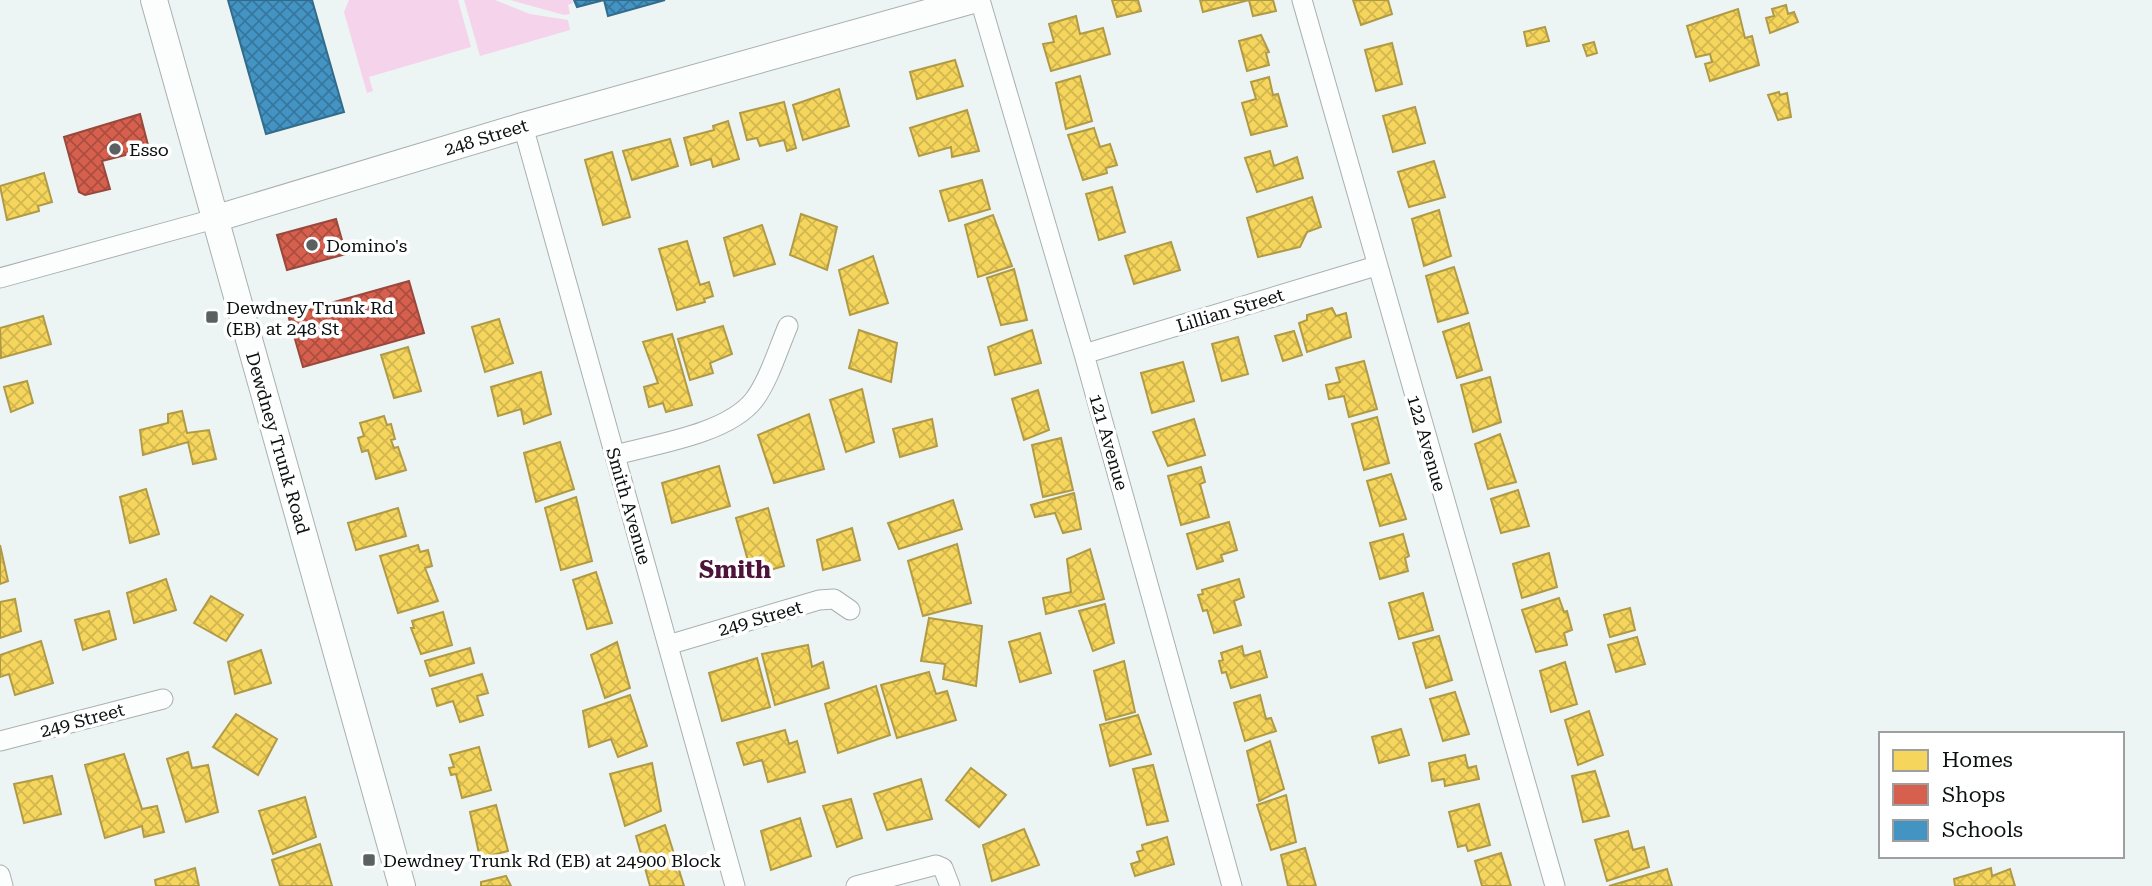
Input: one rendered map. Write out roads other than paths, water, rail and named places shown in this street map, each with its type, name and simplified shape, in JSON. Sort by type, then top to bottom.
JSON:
[{"type":"main road","name":"Dewdney Trunk Road","points":[[154,0],[402,886]]},
{"type":"main road","name":"248 Street","points":[[215,219],[523,126],[973,0]]},
{"type":"street","name":"121 Avenue","points":[[980,0],[1084,354],[1232,886]]},
{"type":"street","name":"122 Avenue","points":[[1302,0],[1555,886]]},
{"type":"street","name":"Smith Avenue","points":[[523,126],[735,886]]},
{"type":"street","name":"248 Street","points":[[0,278],[215,219]]},
{"type":"street","name":"Lillian Street","points":[[1084,354],[1376,266]]},
{"type":"street","points":[[615,456],[720,425],[742,414],[756,397],[788,326]]},
{"type":"street","name":"249 Street","points":[[668,645],[820,600],[834,598],[850,610]]},
{"type":"street","name":"249 Street","points":[[0,741],[163,699]]},
{"type":"street","points":[[856,886],[936,865],[947,877]]},
{"type":"street","points":[[0,875],[3,886]]},
{"type":"place","name":"Esso","points":[[115,149]]},
{"type":"place","name":"Domino's","points":[[312,245]]},
{"type":"place","name":"Dewdney Trunk Rd (EB) at 248 St","points":[[212,317]]},
{"type":"place","name":"Dewdney Trunk Rd (EB) at 24900 Block","points":[[369,860]]},
{"type":"district","name":"Smith","points":[[735,570]]}]
